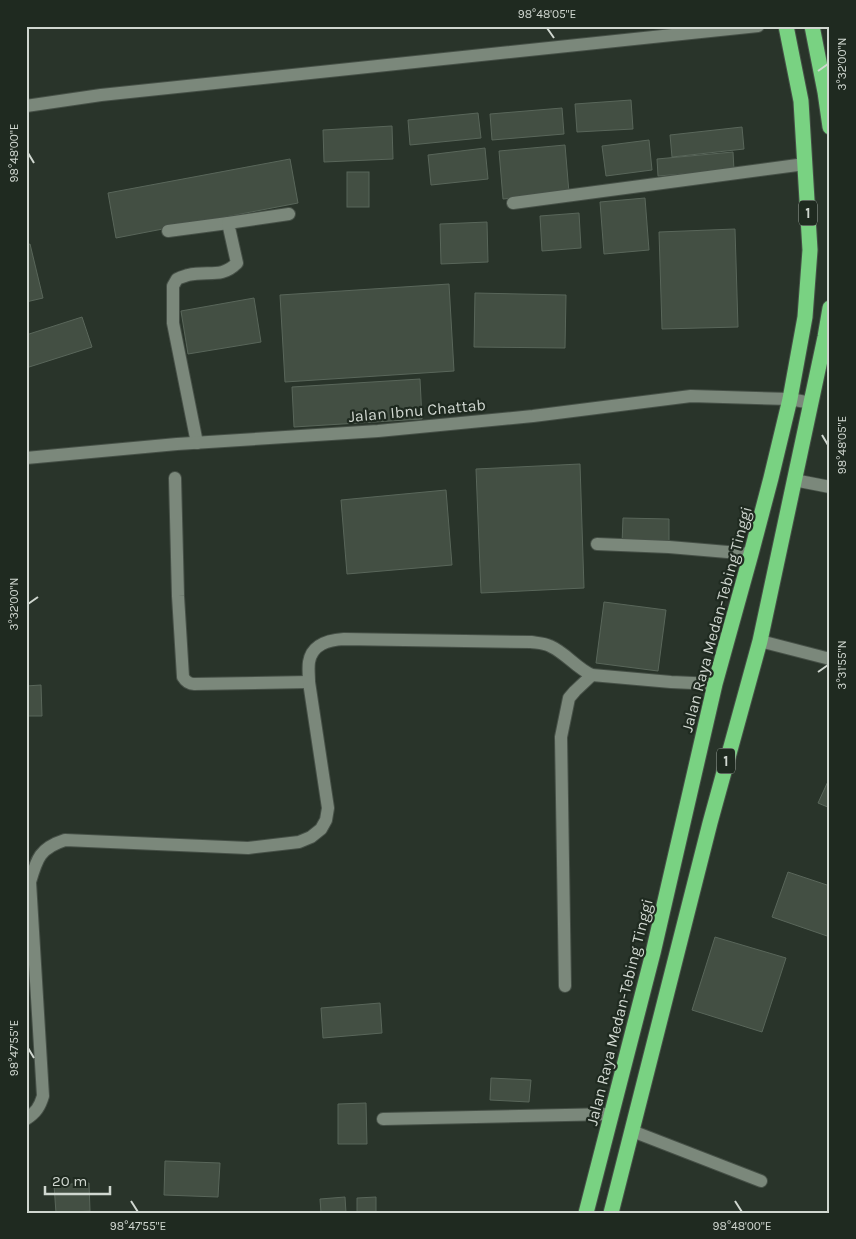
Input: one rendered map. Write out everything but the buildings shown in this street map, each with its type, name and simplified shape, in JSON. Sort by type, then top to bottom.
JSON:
[{"type":"highway","name":"Jalan Raya Medan-Tebing Tinggi","points":[[586,1213],[654,953],[715,684],[752,554],[790,399],[804,317],[810,250],[805,164],[801,101],[786,26]]},
{"type":"highway","points":[[812,26],[830,127]]},
{"type":"highway","name":"1","points":[[611,1213],[710,823],[760,641],[811,403],[828,337],[830,308]]},
{"type":"street","points":[[26,106],[101,95],[758,26]]},
{"type":"street","points":[[513,203],[805,164]]},
{"type":"street","points":[[168,231],[289,214]]},
{"type":"street","points":[[197,442],[173,323],[174,286],[177,279],[183,276],[224,272],[231,269],[237,263],[228,223]]},
{"type":"street","name":"Jalan Ibnu Chattab","points":[[26,458],[197,442],[378,432],[532,416],[691,396],[790,399],[811,403]]},
{"type":"street","points":[[175,478],[178,596],[183,677],[190,684],[309,682]]},
{"type":"street","points":[[794,480],[830,487]]},
{"type":"street","points":[[597,544],[669,547],[752,554]]},
{"type":"street","points":[[26,1119],[32,1116],[40,1106],[43,1096],[30,882],[35,864],[42,853],[53,844],[65,840],[248,848],[299,842],[311,837],[321,829],[326,820],[328,808],[309,682],[309,661],[314,650],[322,644],[332,640],[344,639],[531,642],[549,645],[584,672],[592,675],[661,682],[715,684]]},
{"type":"street","points":[[760,641],[830,659]]},
{"type":"street","points":[[565,986],[561,737],[569,698],[592,675]]},
{"type":"street","points":[[383,1118],[612,1114]]},
{"type":"street","points":[[632,1130],[761,1181]]}]
